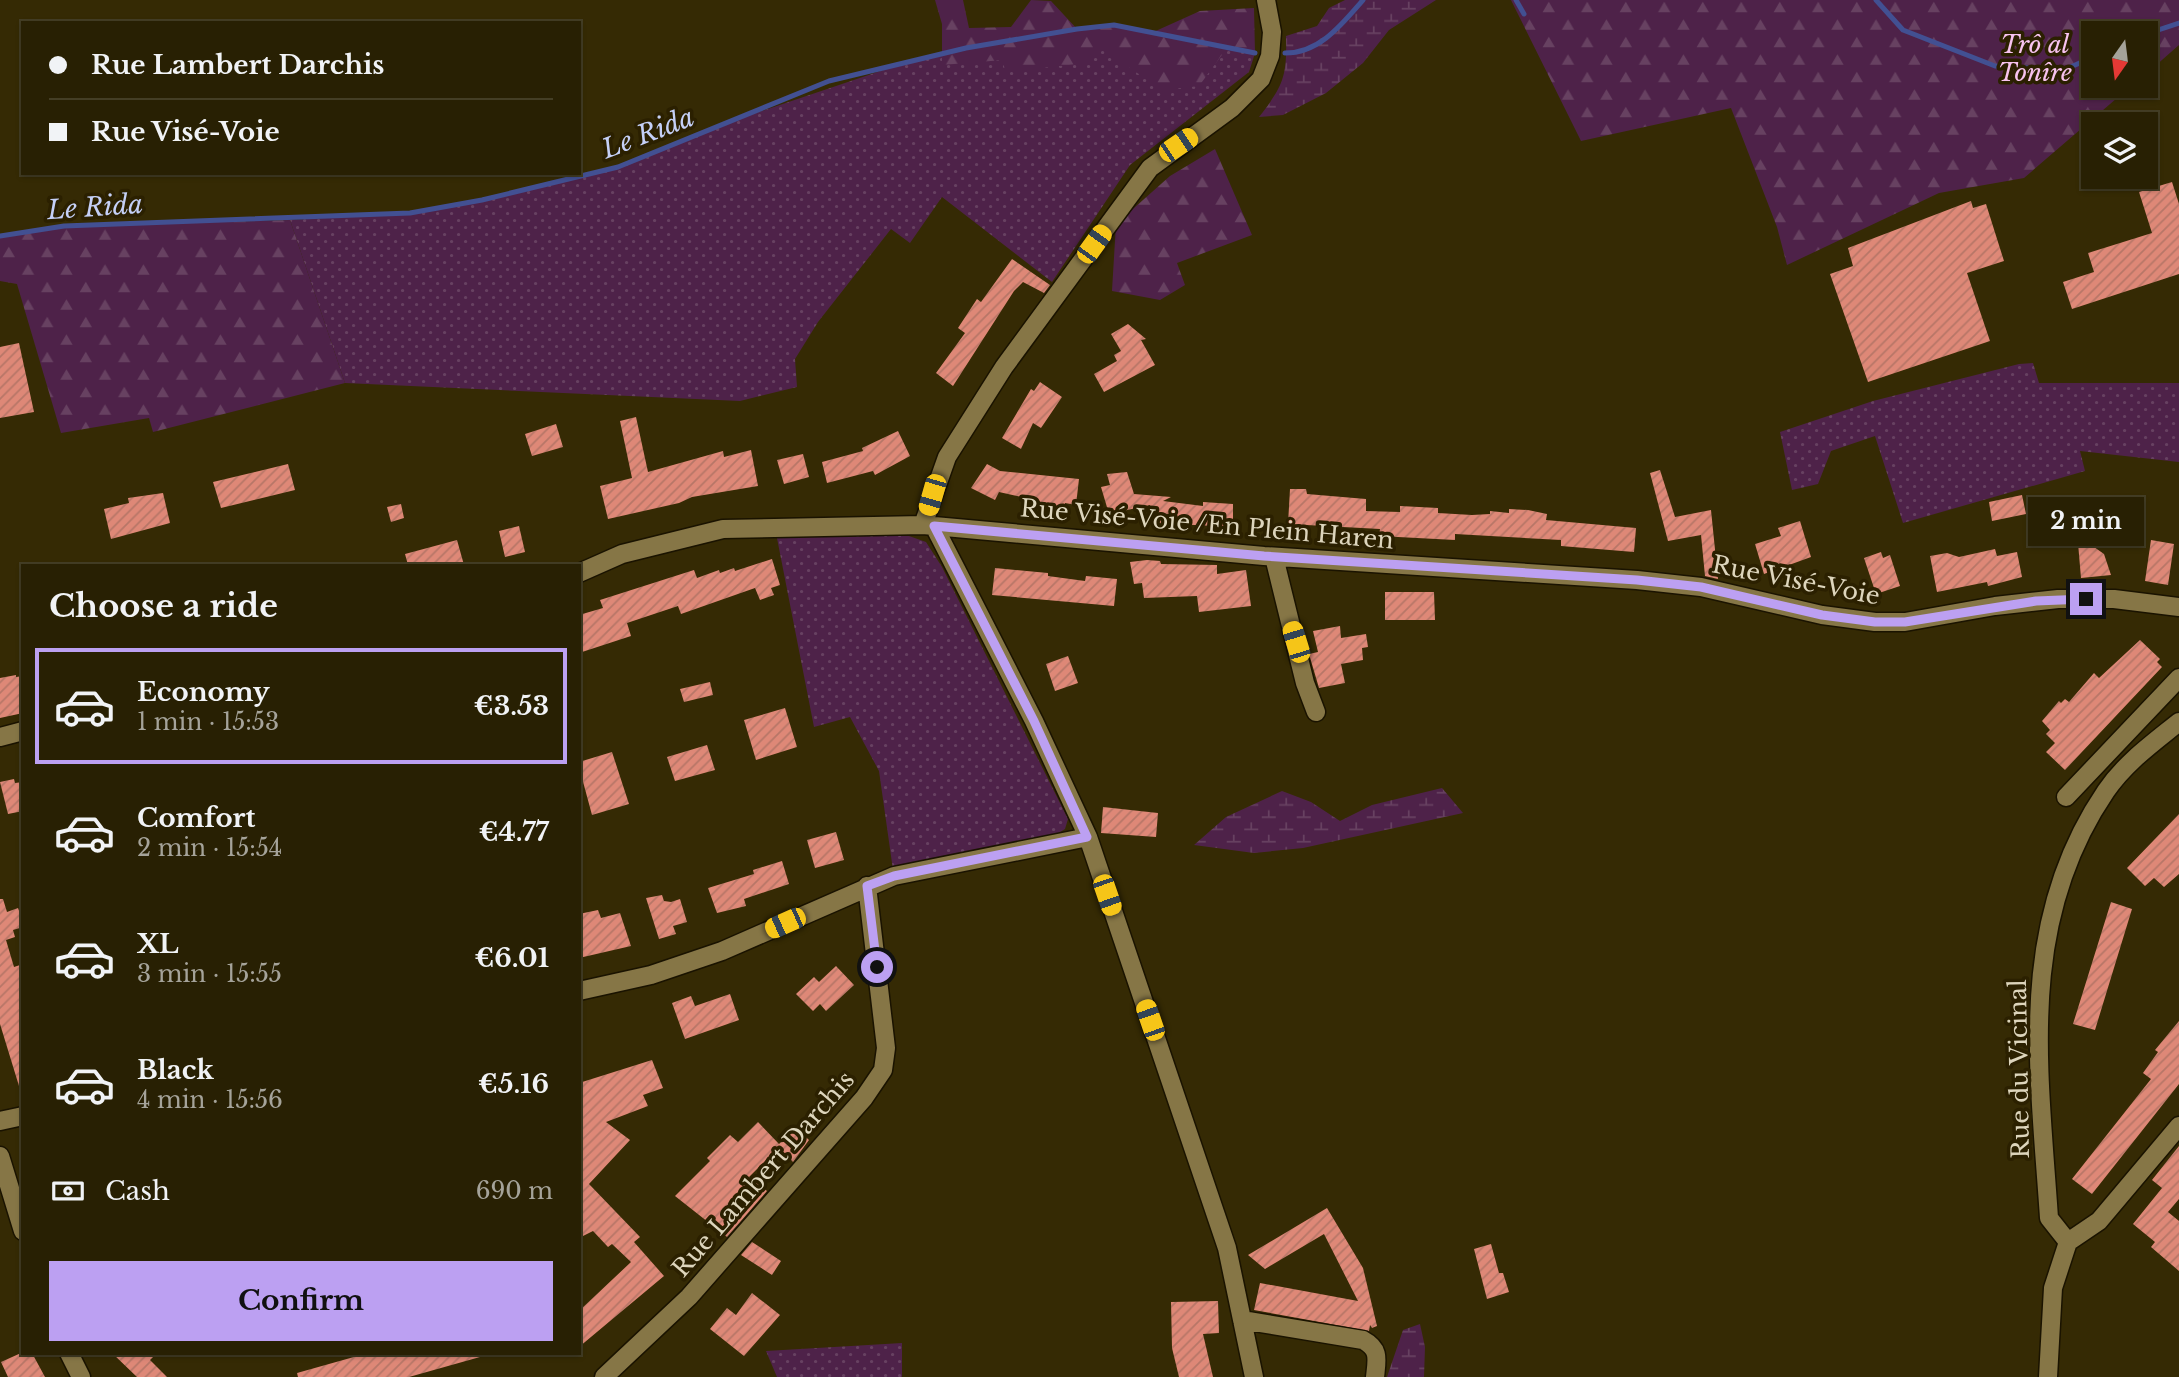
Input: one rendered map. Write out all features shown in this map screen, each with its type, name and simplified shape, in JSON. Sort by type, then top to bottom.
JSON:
[{"type":"street","points":[[1254,1377],[1227,1248],[1087,837],[1034,721],[929,526],[947,457],[1004,367],[1150,168],[1232,108],[1261,79],[1270,56],[1272,32],[1266,0]]},
{"type":"street","name":"Rue Visé-Voie /En Plein Haren","points":[[581,572],[622,554],[723,529],[929,526],[1274,557],[1486,570]]},
{"type":"street","points":[[1274,557],[1305,683],[1316,712]]},
{"type":"street","name":"Rue Visé-Voie","points":[[1486,570],[1701,587],[1822,615],[1875,622],[1905,622],[1995,606],[2058,599],[2114,599],[2179,607]]},
{"type":"street","points":[[2066,797],[2179,678]]},
{"type":"street","name":"Rue du Vicinal","points":[[2068,1242],[2049,1218],[2037,1021],[2045,938],[2070,856],[2107,790],[2138,755],[2179,722]]},
{"type":"street","points":[[0,737],[21,732]]},
{"type":"street","points":[[581,991],[650,975],[722,951],[894,876],[1087,837]]},
{"type":"street","name":"Rue Lambert Darchis","points":[[604,1377],[689,1297],[864,1098],[883,1070],[886,1048],[867,886]]},
{"type":"street","points":[[0,1121],[21,1116]]},
{"type":"street","points":[[2048,1372],[2053,1288],[2068,1242],[2099,1221],[2179,1126]]},
{"type":"street","points":[[0,1156],[21,1224]]},
{"type":"street","points":[[1242,1320],[1363,1339],[1373,1345],[1378,1354],[1375,1377]]},
{"type":"street","points":[[70,1355],[81,1377]]},
{"type":"green space","points":[[935,0],[963,0],[969,28],[1011,27],[1031,0],[1051,1],[1077,29],[1114,25],[1149,34],[1200,11],[1254,8],[1255,53],[1227,48],[1199,86],[1163,90],[1101,49],[1087,63],[1005,72],[1003,60],[942,65],[942,24]]},
{"type":"green space","points":[[1345,0],[1436,0],[1389,30],[1363,63],[1326,93],[1283,115],[1259,117],[1282,80],[1286,61],[1286,36],[1317,26],[1329,8]]},
{"type":"green space","name":"Trô al Tonîre","points":[[1511,0],[2179,0],[2179,45],[2158,63],[2158,21],[2081,21],[2081,98],[2117,98],[2101,112],[2081,112],[2081,129],[2024,178],[1939,193],[1787,265],[1777,227],[1731,108],[1581,141]]},
{"type":"green space","points":[[1114,25],[1255,53],[1249,72],[1130,165],[1052,282],[942,197],[910,243],[891,229],[818,322],[795,359],[797,387],[740,401],[345,383],[290,220],[410,213],[482,200],[618,167],[697,133],[916,59],[966,48]]},
{"type":"green space","points":[[1215,149],[1252,235],[1177,263],[1185,285],[1160,300],[1112,291],[1116,224],[1170,176]]},
{"type":"green space","points":[[290,220],[345,383],[153,432],[149,418],[61,433],[17,284],[0,281],[0,236],[64,226]]},
{"type":"green space","points":[[2033,363],[2039,383],[2179,383],[2179,462],[2080,451],[2085,471],[1903,523],[1875,436],[1831,451],[1818,484],[1792,490],[1780,432],[1873,401],[2019,364]]},
{"type":"green space","points":[[776,533],[909,536],[926,542],[942,567],[1068,819],[1065,829],[1052,837],[893,870],[879,771],[850,717],[814,727]]},
{"type":"green space","points":[[1442,788],[1463,813],[1303,848],[1254,853],[1194,845],[1226,817],[1282,791],[1311,802],[1340,821],[1372,805]]},
{"type":"green space","points":[[1420,1324],[1425,1347],[1424,1377],[1387,1377],[1403,1330]]},
{"type":"green space","points":[[902,1343],[902,1377],[777,1377],[766,1351]]},
{"type":"building","points":[[2172,182],[2179,204],[2179,274],[2072,309],[2063,282],[2094,272],[2088,253],[2152,233],[2139,192],[2158,189],[2158,186]]},
{"type":"building","points":[[1971,201],[1973,208],[1986,204],[2004,261],[1967,273],[1990,341],[1868,382],[1830,274],[1853,266],[1848,248]]},
{"type":"building","points":[[1012,259],[1050,285],[1044,293],[1023,282],[1014,291],[953,386],[936,373],[965,333],[958,328],[977,299],[981,302]]},
{"type":"building","points":[[1128,324],[1146,339],[1141,340],[1155,365],[1104,392],[1094,374],[1117,361],[1114,355],[1121,351],[1111,334]]},
{"type":"building","points":[[19,343],[34,412],[0,418],[0,347]]},
{"type":"building","points":[[1040,382],[1062,397],[1041,428],[1033,423],[1021,449],[1002,438],[1031,389],[1034,391]]},
{"type":"building","points":[[636,417],[648,472],[723,451],[724,457],[751,450],[758,486],[692,497],[679,503],[608,519],[600,486],[632,478],[620,421]]},
{"type":"building","points":[[556,424],[563,447],[532,456],[525,434]]},
{"type":"building","points":[[898,431],[910,456],[875,475],[873,471],[827,483],[822,462],[863,451],[862,448]]},
{"type":"building","points":[[803,454],[809,477],[784,484],[777,460]]},
{"type":"building","points":[[288,464],[295,490],[221,508],[213,482]]},
{"type":"building","points":[[987,464],[1000,471],[1079,479],[1076,505],[1065,503],[1065,507],[1039,503],[1040,501],[999,492],[995,500],[971,488]]},
{"type":"building","points":[[1660,470],[1675,517],[1711,510],[1718,579],[1705,576],[1701,535],[1668,541],[1650,473]]},
{"type":"building","points":[[1127,472],[1134,494],[1171,497],[1163,501],[1203,506],[1203,502],[1233,504],[1233,527],[1156,523],[1157,514],[1149,513],[1150,505],[1109,514],[1101,487],[1110,485],[1107,474]]},
{"type":"building","points":[[1290,489],[1306,489],[1307,494],[1366,499],[1366,511],[1400,512],[1400,506],[1438,508],[1438,513],[1472,515],[1490,514],[1490,511],[1509,513],[1509,509],[1528,510],[1547,514],[1546,520],[1636,528],[1634,552],[1561,546],[1561,540],[1455,534],[1455,540],[1379,536],[1380,529],[1288,524]]},
{"type":"building","points":[[163,493],[170,523],[111,539],[104,509],[129,503],[128,498]]},
{"type":"building","points":[[2022,495],[2026,514],[1992,521],[1989,502]]},
{"type":"building","points":[[401,504],[404,518],[391,522],[387,507]]},
{"type":"building","points":[[2125,513],[2136,528],[2134,539],[2125,545],[2107,542],[2111,523]]},
{"type":"building","points":[[1800,521],[1811,557],[1764,574],[1755,544],[1781,536],[1778,528]]},
{"type":"building","points":[[519,526],[525,552],[505,557],[499,531]]},
{"type":"building","points":[[457,540],[464,564],[408,564],[405,554]]},
{"type":"building","points":[[2151,540],[2174,544],[2168,585],[2145,581]]},
{"type":"building","points":[[2087,542],[2104,554],[2111,575],[2081,578],[2078,543]]},
{"type":"building","points":[[1995,549],[1997,556],[2017,552],[2022,577],[1988,586],[1987,582],[1937,592],[1930,556],[1947,553],[1959,557]]},
{"type":"building","points":[[1881,552],[1883,558],[1890,555],[1900,586],[1876,594],[1864,558]]},
{"type":"building","points":[[772,559],[780,585],[771,588],[774,595],[760,600],[755,588],[681,614],[678,606],[627,623],[631,636],[581,652],[581,614],[603,608],[600,600],[694,570],[697,578],[719,570],[720,573],[734,568],[735,571]]},
{"type":"building","points":[[1160,561],[1161,564],[1217,565],[1217,574],[1246,570],[1251,606],[1199,612],[1197,596],[1144,598],[1142,583],[1134,584],[1130,562]]},
{"type":"building","points":[[995,568],[1048,573],[1048,576],[1085,581],[1086,576],[1117,579],[1114,606],[992,595]]},
{"type":"building","points":[[1385,592],[1434,592],[1435,620],[1385,620]]},
{"type":"building","points":[[1340,626],[1341,638],[1366,634],[1368,647],[1362,648],[1363,660],[1341,664],[1345,683],[1319,688],[1309,654],[1318,652],[1313,631]]},
{"type":"building","points":[[2140,640],[2160,659],[2157,662],[2162,667],[2065,770],[2046,752],[2055,743],[2046,734],[2050,730],[2042,721],[2059,701],[2061,703],[2065,699],[2069,702],[2094,673],[2099,678]]},
{"type":"building","points":[[1068,656],[1078,683],[1055,691],[1046,664]]},
{"type":"building","points":[[21,676],[21,713],[0,718],[0,678]]},
{"type":"building","points":[[710,682],[713,695],[684,702],[680,689]]},
{"type":"building","points":[[785,708],[797,747],[756,760],[744,720]]},
{"type":"building","points":[[707,745],[715,770],[675,781],[667,757]]},
{"type":"building","points":[[612,752],[629,804],[592,815],[581,778],[581,761]]},
{"type":"building","points":[[14,779],[15,783],[21,782],[21,811],[8,814],[0,782]]},
{"type":"building","points":[[1103,807],[1158,813],[1156,837],[1101,833]]},
{"type":"building","points":[[2179,814],[2179,874],[2164,887],[2154,878],[2145,886],[2127,868]]},
{"type":"building","points":[[836,832],[844,860],[815,868],[807,840]]},
{"type":"building","points":[[782,861],[789,884],[744,899],[746,906],[717,913],[708,888],[754,874],[753,870]]},
{"type":"building","points":[[662,895],[664,901],[680,899],[687,922],[673,926],[676,934],[659,939],[646,898]]},
{"type":"building","points":[[0,899],[3,899],[7,912],[18,908],[21,916],[21,928],[13,930],[15,937],[6,940],[14,967],[21,965],[21,1086],[0,1024]]},
{"type":"building","points":[[2111,902],[2132,909],[2095,1030],[2073,1024]]},
{"type":"building","points":[[598,910],[601,918],[620,913],[631,946],[581,958],[581,914]]},
{"type":"building","points":[[836,966],[854,985],[826,1011],[820,1004],[813,1011],[796,994],[814,977],[819,982]]},
{"type":"building","points":[[730,994],[739,1020],[685,1039],[672,1003],[691,996],[695,1006]]},
{"type":"building","points":[[2179,1021],[2179,1084],[2092,1194],[2072,1179],[2151,1079],[2143,1073],[2158,1052],[2155,1050]]},
{"type":"building","points":[[652,1060],[663,1088],[643,1095],[648,1106],[606,1122],[630,1140],[589,1184],[640,1237],[634,1242],[664,1276],[581,1345],[581,1309],[631,1262],[612,1244],[608,1247],[593,1231],[581,1237],[581,1082]]},
{"type":"building","points":[[758,1122],[779,1144],[796,1128],[809,1140],[793,1162],[779,1147],[749,1177],[767,1191],[727,1237],[675,1196],[710,1161],[707,1158],[730,1135],[738,1142]]},
{"type":"building","points":[[2179,1146],[2179,1199],[2168,1212],[2179,1221],[2179,1271],[2151,1247],[2155,1242],[2133,1224],[2162,1188],[2152,1180]]},
{"type":"building","points":[[1327,1208],[1363,1268],[1377,1326],[1372,1328],[1370,1325],[1369,1331],[1254,1310],[1260,1283],[1358,1301],[1324,1234],[1265,1269],[1248,1255]]},
{"type":"building","points":[[752,1242],[781,1261],[772,1275],[741,1255]]},
{"type":"building","points":[[1491,1244],[1499,1273],[1503,1273],[1509,1292],[1487,1299],[1474,1249]]},
{"type":"building","points":[[752,1293],[780,1315],[744,1356],[710,1329],[727,1308],[736,1315]]},
{"type":"building","points":[[1218,1301],[1219,1333],[1203,1334],[1213,1377],[1179,1377],[1172,1348],[1171,1302]]},
{"type":"building","points":[[21,1353],[33,1355],[45,1377],[8,1377],[1,1362]]},
{"type":"building","points":[[114,1355],[155,1355],[150,1360],[167,1377],[137,1377]]},
{"type":"building","points":[[361,1355],[480,1355],[409,1377],[298,1377],[297,1373]]},
{"type":"waterway","name":"Le Rida","points":[[1285,53],[1298,52],[1320,43],[1363,0]]},
{"type":"waterway","points":[[1516,0],[1524,14]]},
{"type":"waterway","name":"Le Rida","points":[[1876,0],[1903,30],[1995,66],[2064,70],[2081,62]]},
{"type":"waterway","name":"Le Rida","points":[[2158,30],[2179,23]]},
{"type":"waterway","name":"Le Rida","points":[[0,236],[64,226],[410,213],[482,200],[618,167],[829,81],[966,48],[1077,29],[1114,25],[1255,53]]},
{"type":"route","points":[[877,967],[867,886],[894,876],[1087,837],[1034,721],[934,526],[1264,556],[1637,580],[1701,587],[1858,621],[1905,622],[1995,606],[2058,599],[2086,599]]}]
